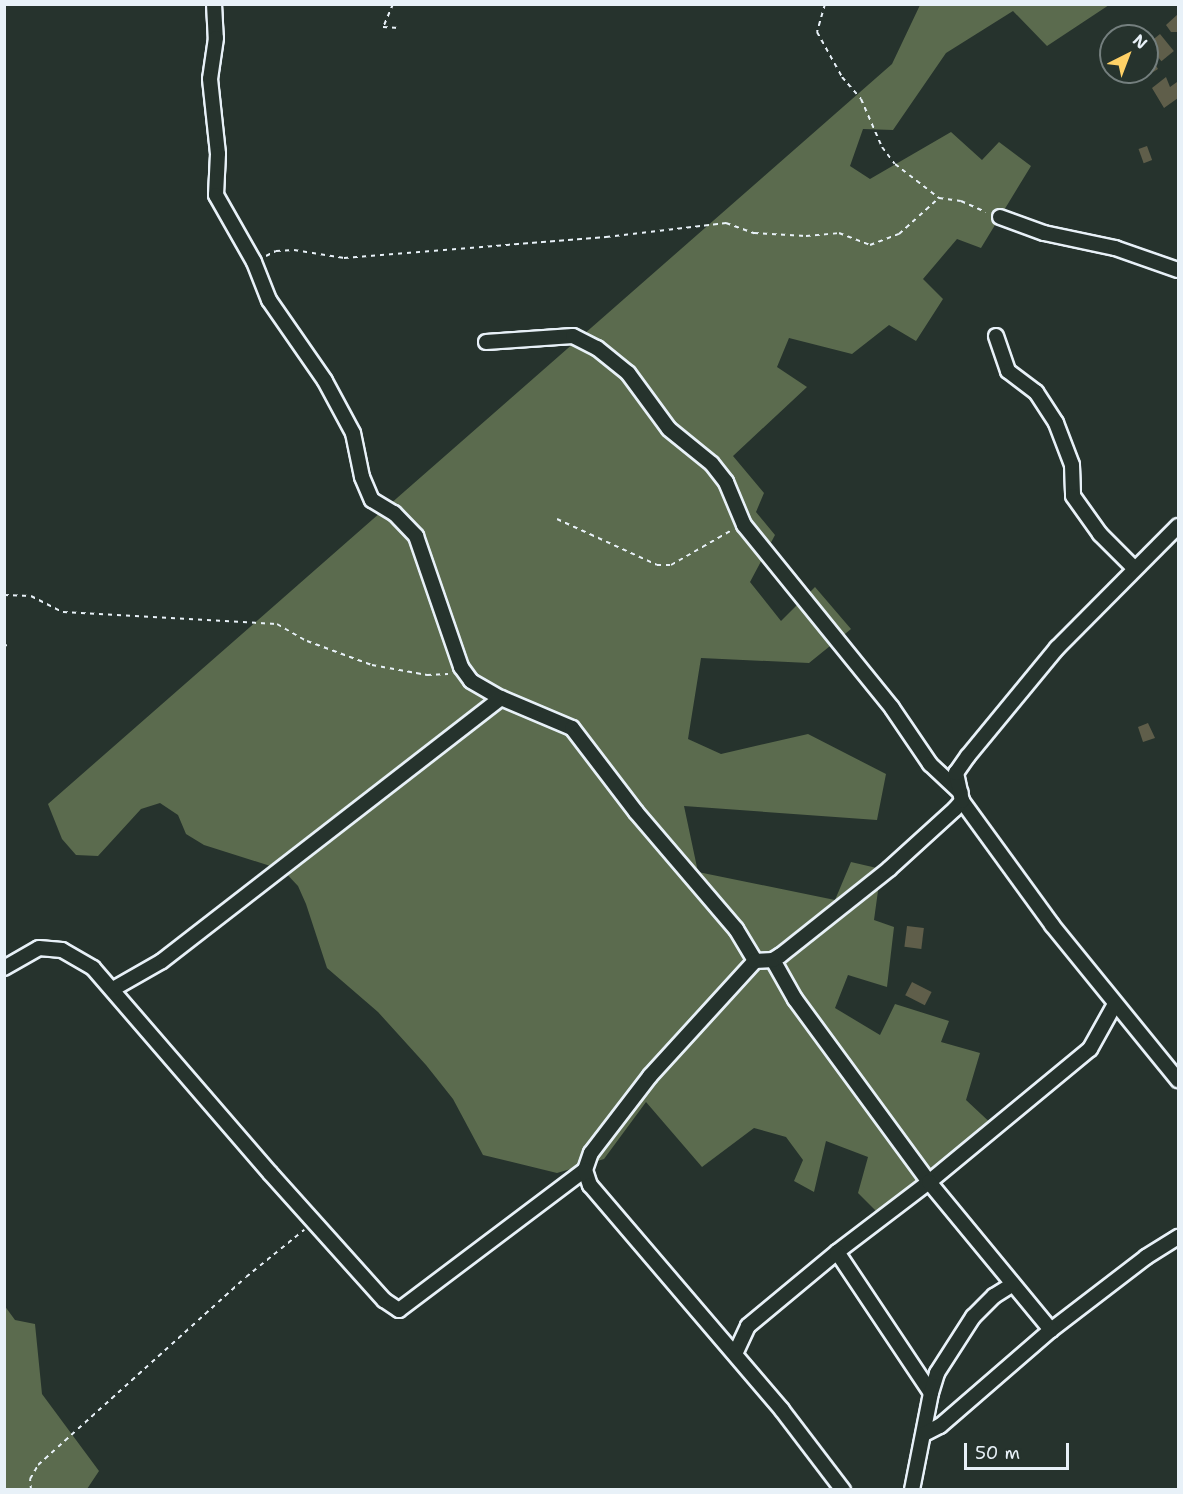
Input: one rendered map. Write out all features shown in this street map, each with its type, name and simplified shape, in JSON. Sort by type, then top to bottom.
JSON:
[{"type":"street","points":[[214,4],[216,38],[210,79],[218,154],[216,195],[254,262],[269,300],[325,381],[353,433],[362,477],[372,500],[394,513],[416,536],[465,673],[471,681],[501,698],[572,728],[636,812],[736,929],[755,961]]},
{"type":"street","points":[[1000,217],[1044,233],[1115,248],[1179,270]]},
{"type":"street","points":[[486,342],[573,336],[597,348],[628,373],[669,429],[712,465],[726,482],[744,525],[871,681],[930,764],[961,797],[1115,1004],[1179,1080]]},
{"type":"street","points":[[996,336],[1008,371],[1036,392],[1056,423],[1072,465],[1073,496],[1100,534],[1135,569]]},
{"type":"street","points":[[961,797],[956,773],[968,756],[1058,648],[1179,526]]},
{"type":"street","points":[[113,989],[162,961],[501,698]]},
{"type":"street","points":[[4,968],[39,948],[62,950],[93,968],[113,989],[128,1011],[314,1222],[384,1300],[399,1310],[585,1170],[591,1153],[650,1076],[755,961],[773,960],[889,868],[961,797]]},
{"type":"street","points":[[773,960],[795,999],[929,1182],[1051,1330]]},
{"type":"street","points":[[735,1354],[747,1326],[837,1252],[929,1182],[1090,1049],[1115,1004]]},
{"type":"street","points":[[585,1170],[591,1185],[735,1354],[843,1490]]},
{"type":"street","points":[[924,1434],[940,1426],[1051,1330],[1146,1257],[1179,1237]]},
{"type":"street","points":[[837,1252],[931,1393]]},
{"type":"street","points":[[912,1490],[918,1449],[924,1434],[937,1373],[973,1317],[994,1296],[1013,1284]]},
{"type":"path","points":[[393,4],[383,27],[399,28]]},
{"type":"path","points":[[825,4],[817,32],[842,77],[861,99],[882,147],[895,164],[939,198],[962,201],[1000,217]]},
{"type":"path","points":[[254,262],[276,250],[344,258],[606,237],[726,223],[754,233],[806,236],[839,233],[870,245],[898,234],[939,198]]},
{"type":"path","points":[[557,519],[657,565],[672,565],[715,537],[744,525]]},
{"type":"path","points":[[4,595],[31,597],[63,612],[277,624],[307,641],[372,665],[428,675],[465,673]]},
{"type":"path","points":[[31,1490],[30,1479],[38,1465],[246,1276],[314,1222]]},
{"type":"green space","points":[[920,5],[1109,5],[1047,46],[1013,11],[946,53],[893,130],[863,129],[850,166],[870,179],[951,132],[982,160],[999,142],[1031,166],[981,248],[957,239],[923,279],[943,299],[916,341],[889,325],[852,354],[789,338],[777,367],[807,387],[733,456],[764,493],[756,512],[775,535],[750,582],[781,621],[815,587],[851,629],[809,663],[701,658],[688,739],[721,754],[808,734],[886,774],[877,820],[684,806],[698,872],[835,900],[851,862],[881,869],[874,920],[894,927],[887,987],[848,975],[835,1008],[880,1035],[895,1004],[949,1021],[941,1042],[980,1053],[966,1100],[997,1129],[888,1223],[858,1193],[868,1157],[826,1141],[814,1192],[794,1181],[803,1160],[786,1137],[754,1128],[702,1167],[646,1102],[604,1159],[557,1173],[483,1155],[453,1099],[426,1065],[378,1012],[327,968],[298,886],[283,870],[204,845],[186,834],[178,815],[160,803],[141,809],[98,856],[76,855],[62,839],[48,804],[892,64]]},
{"type":"green space","points":[[4,1305],[15,1320],[35,1324],[42,1394],[99,1471],[87,1489],[5,1489]]},
{"type":"building","points":[[1178,14],[1178,32],[1171,32],[1166,25]]},
{"type":"building","points":[[1160,34],[1174,51],[1161,61],[1159,58]]},
{"type":"building","points":[[1166,77],[1170,87],[1177,82],[1178,98],[1164,108],[1152,88]]},
{"type":"building","points":[[1147,146],[1152,160],[1144,163],[1139,149]]},
{"type":"building","points":[[1148,723],[1155,738],[1143,742],[1138,727]]},
{"type":"building","points":[[907,926],[924,928],[921,949],[904,947]]},
{"type":"building","points":[[912,982],[932,992],[925,1005],[905,995]]}]
